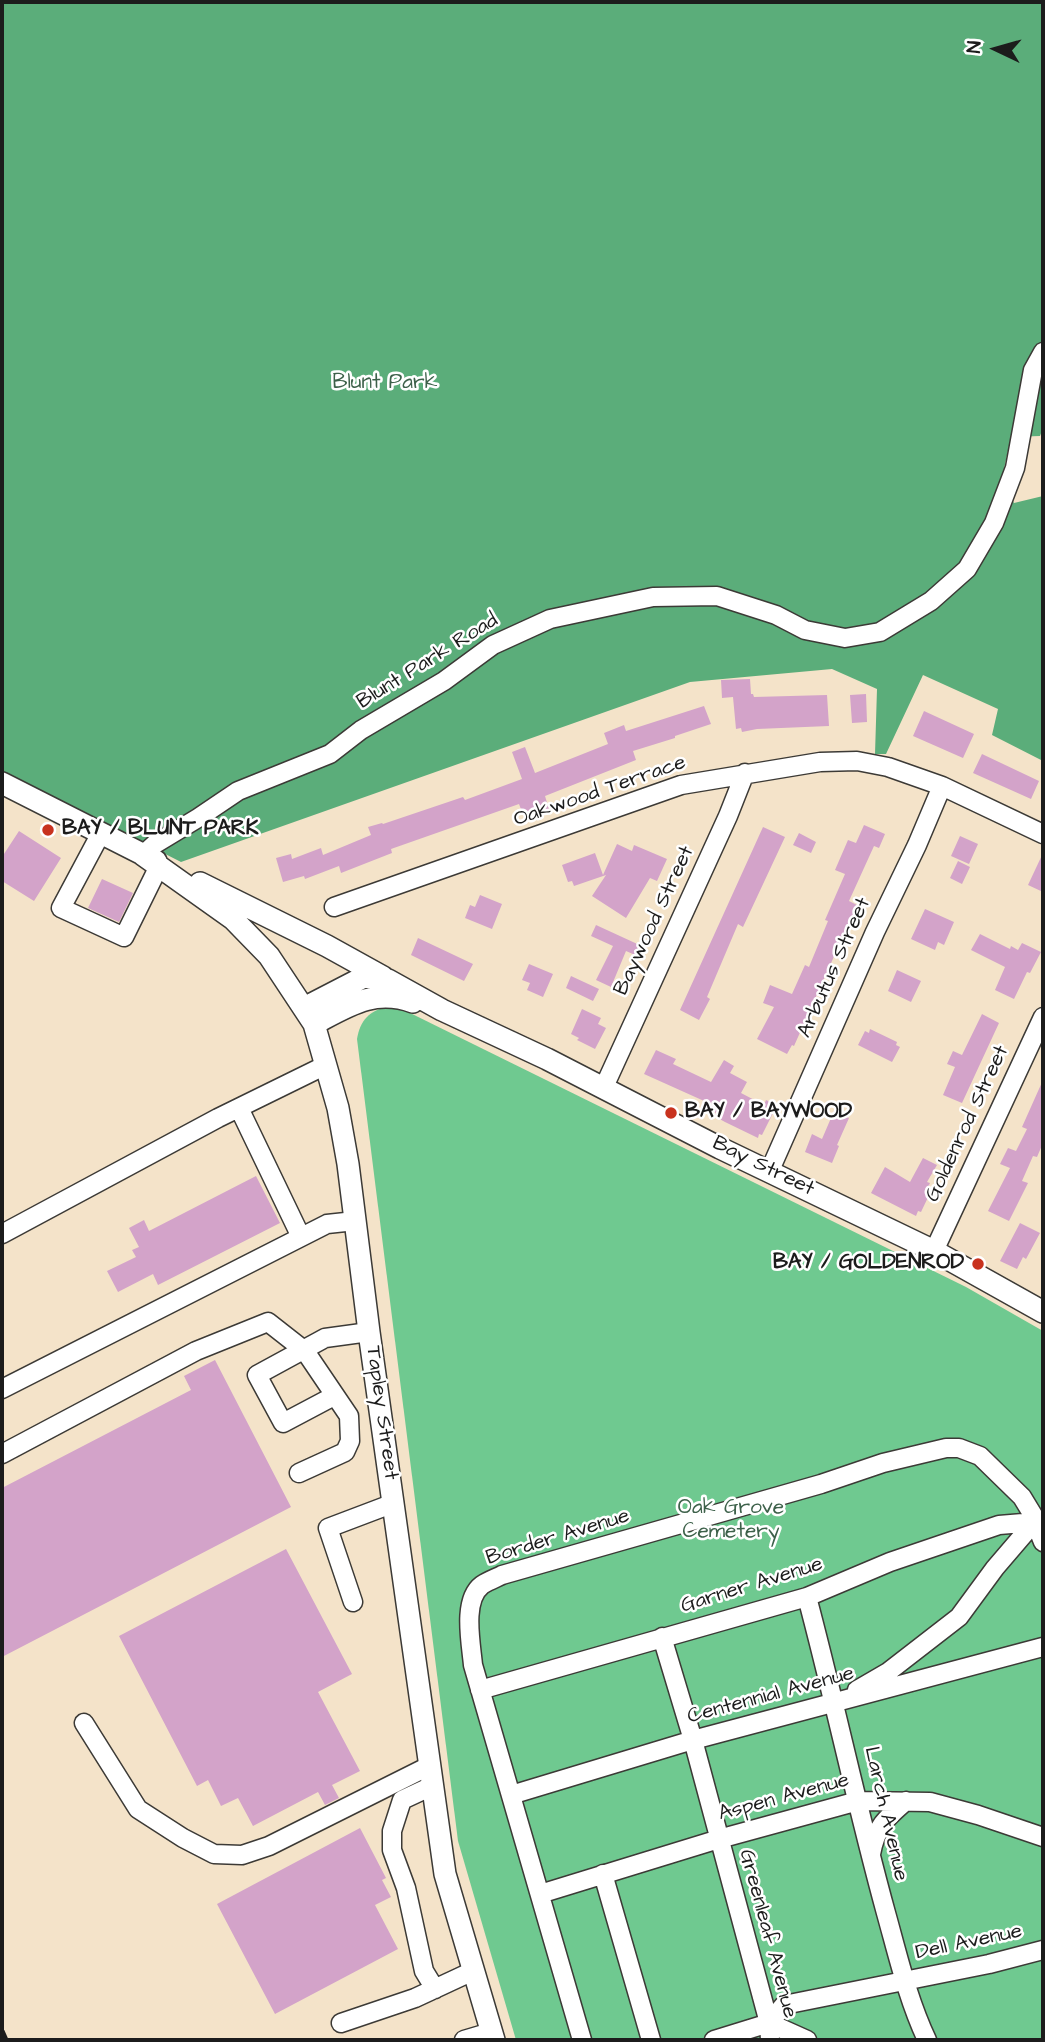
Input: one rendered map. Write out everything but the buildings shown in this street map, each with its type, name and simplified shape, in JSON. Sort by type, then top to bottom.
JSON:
[{"type":"main road","points":[[2,783],[151,861]]},
{"type":"main road","name":"Bay Street","points":[[151,861],[327,946],[442,1010],[604,1087],[720,1148],[934,1251],[1043,1312]]},
{"type":"main road","name":"Tapley Street","points":[[151,861],[233,919],[270,956],[309,1016],[326,1065],[338,1108],[355,1221],[445,1874],[493,2036]]},
{"type":"main road","points":[[309,1016],[364,977],[388,980]]},
{"type":"main road","name":"Bay Street","points":[[309,1016],[384,995],[442,1010]]},
{"type":"street","name":"Blunt Park Road","points":[[151,861],[155,844],[238,791],[330,754],[361,730],[444,681],[494,645],[551,619],[653,597],[717,596],[776,615],[805,630],[845,638],[880,632],[931,601],[967,569],[994,523],[1015,468],[1033,370],[1043,352]]},
{"type":"street","name":"Oakwood Terrace","points":[[334,907],[681,785],[820,762],[857,761],[888,767],[942,786],[1043,834]]},
{"type":"street","name":"Baywood Street","points":[[604,1087],[728,817],[745,773]]},
{"type":"street","name":"Arbutus Street","points":[[770,1170],[942,786]]},
{"type":"street","points":[[101,833],[61,908],[124,937],[151,861]]},
{"type":"street","name":"Goldenrod Street","points":[[934,1251],[1043,1017]]},
{"type":"street","points":[[2,1234],[239,1108],[326,1065]]},
{"type":"street","points":[[239,1108],[302,1237]]},
{"type":"street","points":[[2,1389],[327,1224],[355,1221]]},
{"type":"street","points":[[2,1454],[195,1351],[268,1322],[305,1351],[349,1416],[350,1441],[345,1452],[299,1474]]},
{"type":"street","points":[[334,1396],[283,1423],[257,1375],[325,1338],[369,1332]]},
{"type":"street","name":"Border Avenue","points":[[582,2040],[473,1665],[469,1629],[471,1607],[473,1595],[481,1585],[502,1574],[821,1484],[883,1463],[946,1448],[959,1448],[980,1456],[1022,1497],[1038,1518],[1043,1542]]},
{"type":"street","points":[[353,1602],[327,1528],[394,1503]]},
{"type":"street","points":[[835,1702],[888,1672],[959,1616],[1038,1518]]},
{"type":"street","name":"Garner Avenue","points":[[480,1690],[807,1597],[890,1563],[999,1525],[1038,1518]]},
{"type":"street","name":"Larch Avenue","points":[[807,1597],[835,1702],[870,1857],[916,2018],[927,2040]]},
{"type":"street","name":"Greenleaf Avenue","points":[[662,1637],[693,1740],[770,2032]]},
{"type":"street","name":"Centennial Avenue","points":[[512,1795],[693,1740],[1043,1647]]},
{"type":"street","points":[[84,1723],[138,1809],[214,1854],[242,1855],[269,1846],[430,1776]]},
{"type":"street","points":[[430,1776],[402,1800],[391,1831],[392,1850],[406,1888],[424,1971],[435,1989]]},
{"type":"street","name":"Aspen Avenue","points":[[540,1894],[719,1839],[858,1801],[930,1802],[1043,1837]]},
{"type":"street","points":[[870,1857],[874,1836],[881,1824],[906,1801]]},
{"type":"street","points":[[603,1874],[651,2040]]},
{"type":"street","name":"Dell Avenue","points":[[714,2040],[770,2032],[785,2006],[989,1964],[1043,1950]]},
{"type":"street","points":[[341,2023],[435,1989],[473,1971]]},
{"type":"street","points":[[770,2032],[807,2040]]},
{"type":"street","points":[[464,2040],[493,2036]]},
{"type":"green space","name":"Blunt Park","points":[[2,2],[1043,2],[1043,428],[1040,436],[1011,437],[1002,478],[1014,503],[1043,496],[1043,761],[992,735],[998,709],[923,675],[886,754],[875,754],[877,689],[832,669],[690,682],[181,862],[2,771]]},
{"type":"green space","name":"Oak Grove Cemetery","points":[[388,1007],[402,1009],[966,1287],[1043,1331],[1043,2040],[516,2040],[458,1841],[357,1039],[366,1017]]},
{"type":"railway","points":[[2,2031],[6,2040]]},
{"type":"place","name":"BAY / BLUNT PARK","points":[[48,830]]},
{"type":"place","name":"BAY / BAYWOOD","points":[[671,1113]]},
{"type":"place","name":"BAY / GOLDENROD","points":[[978,1264]]}]
